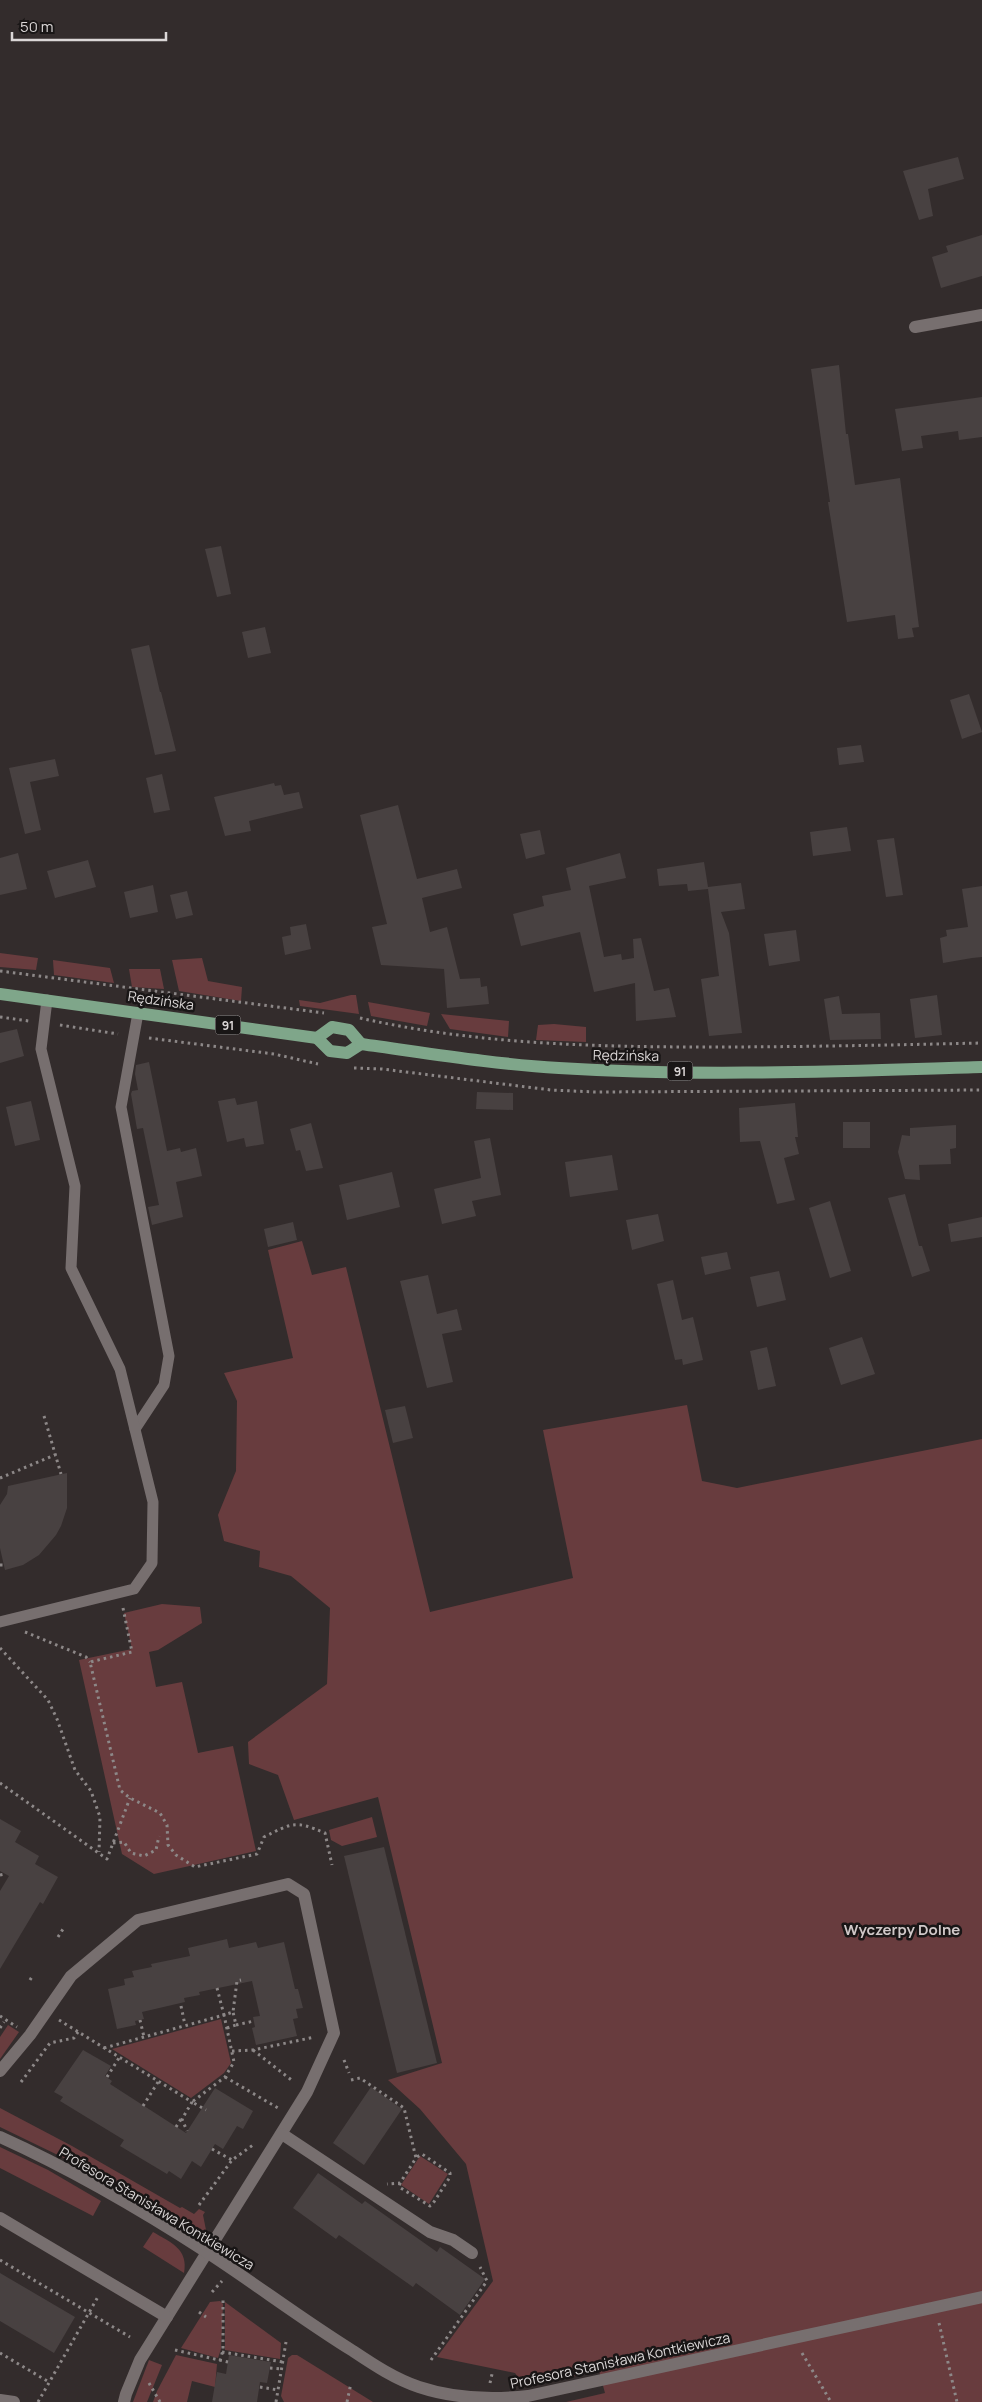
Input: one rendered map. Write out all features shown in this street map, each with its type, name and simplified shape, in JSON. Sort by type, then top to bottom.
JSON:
[{"type":"main road","name":"Rędzińska","points":[[0,994],[317,1038]]},
{"type":"main road","points":[[317,1038],[332,1027],[349,1030],[361,1044]]},
{"type":"main road","name":"91","points":[[317,1038],[330,1051],[347,1053],[361,1044]]},
{"type":"main road","name":"Rędzińska","points":[[361,1044],[502,1064],[618,1071],[857,1071],[982,1067]]},
{"type":"street","points":[[915,327],[982,314]]},
{"type":"street","points":[[0,2071],[46,2012],[70,1976],[138,1920],[288,1884],[304,1894],[334,2033],[307,2092],[140,2360],[124,2402]]},
{"type":"street","points":[[282,2134],[430,2232],[454,2240],[472,2253]]},
{"type":"street","name":"Profesora Stanisława Kontkiewicza","points":[[0,2137],[56,2164],[208,2253],[340,2343],[399,2379],[420,2387],[453,2395],[499,2401],[567,2388],[982,2297]]},
{"type":"street","points":[[0,2218],[167,2317]]},
{"type":"street","points":[[0,2400],[14,2402]]},
{"type":"lane","points":[[1,1622],[134,1589],[152,1563],[153,1502],[120,1369],[71,1268],[75,1186],[41,1049],[47,1000]]},
{"type":"lane","points":[[135,1429],[164,1385],[169,1356],[121,1107],[138,1012]]},
{"type":"path","points":[[0,971],[329,1013]]},
{"type":"path","points":[[353,1016],[386,1024],[511,1041],[597,1047],[873,1046],[982,1043]]},
{"type":"path","points":[[44,1416],[61,1474]]},
{"type":"path","points":[[0,1478],[55,1454]]},
{"type":"path","points":[[90,1662],[132,1652],[124,1613]]},
{"type":"path","points":[[1,1622],[86,1657],[90,1662],[120,1790],[130,1798],[160,1813],[167,1825],[168,1845],[176,1855],[195,1867],[257,1854],[264,1837],[290,1824],[306,1825],[325,1833],[332,1865]]},
{"type":"path","points":[[0,1648],[48,1700],[57,1719],[75,1770],[91,1791],[100,1818],[99,1852]]},
{"type":"path","points":[[0,1784],[107,1858],[130,1798]]},
{"type":"path","points":[[113,1843],[124,1842],[131,1853],[144,1856],[151,1854],[158,1846],[159,1836]]},
{"type":"path","points":[[158,1846],[168,1845]]},
{"type":"path","points":[[0,1875],[5,1874]]},
{"type":"path","points":[[58,1936],[63,1929]]},
{"type":"path","points":[[30,1980],[34,1975]]},
{"type":"path","points":[[236,2026],[232,2012],[237,1981],[241,1980]]},
{"type":"path","points":[[176,2127],[192,2102],[225,2077],[234,2062],[217,1988]]},
{"type":"path","points":[[181,2006],[185,2026]]},
{"type":"path","points":[[46,2012],[206,2110]]},
{"type":"path","points":[[104,2048],[232,2012]]},
{"type":"path","points":[[0,2016],[17,2026]]},
{"type":"path","points":[[140,2020],[144,2037]]},
{"type":"path","points":[[227,2028],[254,2021]]},
{"type":"path","points":[[0,2028],[4,2022]]},
{"type":"path","points":[[21,2082],[50,2043],[74,2038],[78,2032]]},
{"type":"path","points":[[232,2052],[253,2050],[334,2033]]},
{"type":"path","points":[[253,2050],[307,2092]]},
{"type":"path","points":[[107,2078],[120,2058]]},
{"type":"path","points":[[344,2060],[349,2073]]},
{"type":"path","points":[[225,2077],[281,2110],[276,2117]]},
{"type":"path","points":[[351,2080],[360,2078],[404,2108],[416,2158]]},
{"type":"path","points":[[143,2106],[158,2082]]},
{"type":"path","points":[[182,2119],[187,2131]]},
{"type":"path","points":[[199,2205],[232,2160],[256,2144]]},
{"type":"path","points":[[212,2149],[232,2160]]},
{"type":"path","points":[[422,2154],[450,2173],[450,2177],[430,2206],[399,2187],[416,2158],[422,2154]]},
{"type":"path","points":[[362,2187],[400,2183]]},
{"type":"path","points":[[430,2360],[487,2281],[472,2253]]},
{"type":"path","points":[[0,2260],[130,2337]]},
{"type":"path","points":[[212,2292],[226,2277]]},
{"type":"path","points":[[38,2402],[106,2281]]},
{"type":"path","points":[[220,2361],[224,2298]]},
{"type":"path","points":[[936,2307],[957,2402]]},
{"type":"path","points":[[199,2312],[206,2317]]},
{"type":"path","points":[[445,2328],[450,2332]]},
{"type":"path","points":[[793,2339],[831,2402]]},
{"type":"path","points":[[276,2402],[286,2342]]},
{"type":"path","points":[[175,2350],[228,2362]]},
{"type":"path","points":[[222,2352],[283,2362]]},
{"type":"path","points":[[0,2353],[49,2382]]},
{"type":"path","points":[[270,2368],[282,2369]]},
{"type":"path","points":[[146,2379],[160,2402]]},
{"type":"path","points":[[347,2402],[351,2383]]},
{"type":"path","points":[[260,2387],[278,2390]]},
{"type":"shaded area","points":[[0,953],[38,958],[36,970],[0,967]]},
{"type":"shaded area","points":[[202,958],[208,981],[242,987],[241,1001],[179,991],[172,960]]},
{"type":"shaded area","points":[[53,960],[110,968],[114,983],[54,975]]},
{"type":"shaded area","points":[[129,969],[160,969],[164,989],[132,987]]},
{"type":"shaded area","points":[[356,995],[359,1014],[300,1006],[299,1000],[320,1003]]},
{"type":"shaded area","points":[[368,1002],[430,1013],[427,1026],[371,1016]]},
{"type":"shaded area","points":[[441,1014],[509,1021],[508,1037],[450,1029]]},
{"type":"shaded area","points":[[554,1024],[586,1027],[586,1042],[536,1040],[538,1025]]},
{"type":"shaded area","points":[[302,1241],[312,1275],[346,1267],[430,1612],[573,1578],[543,1430],[687,1405],[702,1481],[737,1488],[982,1439],[982,2402],[566,2402],[605,2393],[599,2371],[525,2387],[515,2373],[437,2357],[493,2281],[466,2164],[420,2109],[388,2080],[442,2063],[378,1797],[294,1820],[278,1775],[249,1764],[248,1742],[327,1684],[330,1608],[291,1576],[259,1567],[260,1551],[224,1541],[218,1515],[236,1471],[237,1401],[224,1373],[293,1358],[268,1250]]},
{"type":"shaded area","points":[[162,1604],[200,1607],[202,1623],[158,1650],[149,1652],[156,1687],[182,1682],[198,1753],[233,1746],[256,1851],[154,1874],[122,1854],[79,1660],[132,1649],[124,1613]]},
{"type":"shaded area","points":[[372,1817],[377,1837],[342,1846],[331,1840],[329,1830]]},
{"type":"shaded area","points":[[221,2019],[231,2063],[224,2073],[191,2098],[112,2049]]},
{"type":"shaded area","points":[[8,2025],[19,2032],[0,2059],[0,2037]]},
{"type":"shaded area","points":[[0,2108],[72,2146],[180,2208],[182,2207],[194,2214],[199,2209],[205,2212],[203,2215],[206,2230],[189,2231],[66,2159],[0,2127]]},
{"type":"shaded area","points":[[0,2147],[48,2170],[101,2201],[93,2216],[0,2168]]},
{"type":"shaded area","points":[[420,2156],[448,2174],[429,2204],[401,2185]]},
{"type":"shaded area","points":[[153,2232],[172,2243],[181,2252],[185,2265],[184,2273],[143,2247]]},
{"type":"shaded area","points":[[220,2301],[223,2304],[221,2349],[218,2358],[181,2348],[210,2302]]},
{"type":"shaded area","points":[[225,2302],[281,2343],[280,2359],[225,2350]]},
{"type":"shaded area","points":[[176,2355],[217,2364],[215,2387],[192,2381],[187,2402],[153,2402],[157,2391]]},
{"type":"shaded area","points":[[292,2355],[297,2355],[373,2402],[284,2402],[281,2396],[288,2358]]},
{"type":"shaded area","points":[[149,2360],[162,2365],[147,2402],[133,2402]]},
{"type":"building","points":[[958,157],[964,179],[928,189],[933,216],[919,220],[903,171]]},
{"type":"building","points":[[982,235],[982,276],[941,288],[932,257],[948,252],[946,246]]},
{"type":"building","points":[[839,365],[846,434],[848,434],[855,485],[900,478],[919,627],[912,628],[914,637],[898,639],[895,615],[847,622],[828,502],[830,502],[811,369]]},
{"type":"building","points":[[982,397],[982,437],[959,440],[958,431],[921,436],[923,448],[902,451],[895,409]]},
{"type":"building","points":[[221,546],[231,594],[217,597],[205,549]]},
{"type":"building","points":[[265,627],[271,653],[248,658],[242,632]]},
{"type":"building","points":[[149,645],[176,751],[155,755],[131,649]]},
{"type":"building","points":[[969,694],[982,732],[962,739],[950,700]]},
{"type":"building","points":[[861,745],[864,762],[839,765],[837,748]]},
{"type":"building","points":[[55,759],[59,776],[30,782],[41,830],[25,834],[9,768]]},
{"type":"building","points":[[162,774],[170,810],[154,813],[146,778]]},
{"type":"building","points":[[274,783],[275,786],[281,785],[284,795],[299,792],[303,808],[249,821],[251,831],[225,836],[214,797]]},
{"type":"building","points":[[398,805],[417,879],[457,869],[462,888],[422,898],[430,932],[447,927],[460,979],[480,978],[481,987],[487,986],[489,1004],[447,1008],[444,969],[381,965],[372,927],[387,924],[360,815]]},
{"type":"building","points":[[847,827],[851,851],[813,856],[810,832]]},
{"type":"building","points":[[540,830],[545,854],[526,859],[520,834]]},
{"type":"building","points":[[894,838],[903,895],[886,897],[877,840]]},
{"type":"building","points":[[18,853],[27,889],[0,895],[0,858]]},
{"type":"building","points":[[620,853],[626,878],[589,886],[604,957],[621,954],[622,960],[634,958],[633,939],[641,938],[654,991],[669,988],[676,1017],[636,1021],[635,983],[594,992],[580,932],[521,946],[513,914],[544,906],[542,896],[571,890],[566,868]]},
{"type":"building","points":[[88,860],[96,887],[55,898],[47,871]]},
{"type":"building","points":[[704,862],[708,887],[741,883],[745,909],[721,912],[729,933],[742,1033],[709,1036],[701,979],[719,976],[708,889],[688,891],[687,884],[659,886],[657,869]]},
{"type":"building","points":[[153,885],[158,912],[130,918],[124,892]]},
{"type":"building","points":[[982,886],[982,957],[943,963],[940,938],[947,936],[946,930],[968,927],[962,889]]},
{"type":"building","points":[[187,891],[193,915],[176,919],[170,895]]},
{"type":"building","points":[[306,924],[311,949],[285,955],[282,937],[291,935],[290,927]]},
{"type":"building","points":[[796,930],[800,961],[769,966],[764,934]]},
{"type":"building","points":[[937,995],[942,1035],[915,1038],[910,999]]},
{"type":"building","points":[[839,996],[842,1014],[880,1013],[881,1039],[830,1040],[824,999]]},
{"type":"building","points":[[17,1029],[24,1056],[0,1063],[0,1033]]},
{"type":"building","points":[[149,1062],[167,1151],[180,1148],[181,1152],[196,1148],[202,1176],[176,1182],[183,1217],[152,1225],[148,1207],[159,1205],[143,1128],[137,1129],[131,1094],[132,1091],[138,1090],[135,1074],[136,1065]]},
{"type":"building","points":[[477,1092],[513,1093],[513,1110],[476,1109]]},
{"type":"building","points":[[235,1098],[237,1105],[257,1101],[264,1144],[246,1147],[244,1138],[227,1142],[218,1101]]},
{"type":"building","points":[[31,1101],[40,1140],[15,1146],[6,1107]]},
{"type":"building","points":[[795,1103],[798,1137],[795,1137],[799,1154],[784,1158],[795,1200],[777,1204],[760,1141],[740,1142],[739,1108]]},
{"type":"building","points":[[843,1122],[870,1122],[870,1148],[843,1148]]},
{"type":"building","points":[[311,1123],[323,1168],[306,1171],[300,1150],[296,1151],[290,1129]]},
{"type":"building","points":[[956,1125],[956,1148],[950,1149],[951,1164],[919,1165],[920,1180],[905,1179],[898,1152],[902,1135],[910,1136],[910,1128]]},
{"type":"building","points":[[490,1138],[501,1195],[472,1201],[476,1216],[442,1224],[434,1189],[481,1178],[474,1141]]},
{"type":"building","points":[[612,1155],[618,1190],[570,1197],[565,1162]]},
{"type":"building","points":[[392,1172],[400,1207],[347,1220],[339,1185]]},
{"type":"building","points":[[905,1194],[919,1246],[922,1246],[930,1271],[912,1277],[888,1198]]},
{"type":"building","points":[[830,1201],[851,1271],[830,1278],[809,1208]]},
{"type":"building","points":[[658,1214],[664,1241],[632,1250],[626,1220]]},
{"type":"building","points":[[982,1217],[982,1237],[951,1242],[948,1224]]},
{"type":"building","points":[[293,1222],[297,1240],[268,1247],[264,1229]]},
{"type":"building","points":[[727,1252],[731,1269],[705,1275],[701,1257]]},
{"type":"building","points":[[779,1271],[786,1300],[757,1307],[750,1277]]},
{"type":"building","points":[[428,1275],[437,1314],[457,1309],[462,1330],[442,1334],[453,1382],[427,1388],[400,1281]]},
{"type":"building","points":[[673,1280],[682,1320],[693,1317],[703,1360],[683,1365],[682,1359],[675,1360],[657,1284]]},
{"type":"building","points":[[862,1337],[875,1374],[841,1385],[829,1348]]},
{"type":"building","points":[[767,1347],[776,1386],[758,1390],[750,1351]]},
{"type":"building","points":[[405,1406],[413,1438],[393,1443],[385,1410]]},
{"type":"building","points":[[67,1473],[67,1508],[56,1535],[39,1555],[23,1565],[5,1570],[0,1548],[0,1505],[7,1494],[8,1486]]},
{"type":"building","points":[[0,1819],[21,1831],[15,1842],[39,1856],[35,1864],[58,1877],[43,1904],[40,1902],[0,1969],[0,1891],[9,1876],[0,1871]]},
{"type":"building","points":[[384,1847],[437,2063],[397,2073],[344,1856]]},
{"type":"building","points":[[227,1939],[229,1948],[256,1942],[258,1948],[284,1942],[295,1989],[298,1989],[303,2008],[296,2009],[298,2018],[293,2019],[297,2036],[256,2045],[252,2028],[255,2027],[253,2017],[260,2016],[252,1981],[199,1992],[200,1995],[184,1998],[185,2002],[142,2012],[144,2019],[135,2021],[136,2025],[117,2029],[108,1989],[125,1985],[124,1979],[134,1977],[132,1971],[152,1967],[151,1964],[190,1956],[188,1948]]},
{"type":"building","points":[[83,2050],[111,2066],[105,2076],[112,2081],[110,2084],[186,2133],[215,2088],[253,2111],[243,2129],[237,2126],[223,2149],[215,2144],[201,2167],[192,2161],[181,2179],[169,2171],[167,2174],[120,2146],[124,2140],[60,2101],[63,2097],[54,2092]]},
{"type":"building","points":[[371,2087],[402,2109],[364,2165],[333,2143]]},
{"type":"building","points":[[318,2173],[362,2204],[365,2201],[437,2252],[440,2247],[485,2279],[460,2315],[416,2283],[413,2287],[339,2235],[336,2239],[293,2208]]},
{"type":"building","points":[[0,2273],[75,2317],[54,2353],[0,2321]]},
{"type":"building","points":[[229,2355],[271,2362],[267,2383],[260,2382],[257,2402],[212,2402],[217,2372],[226,2374]]},
{"type":"district","name":"Wyczerpy Dolne","points":[[902,1929]]}]
